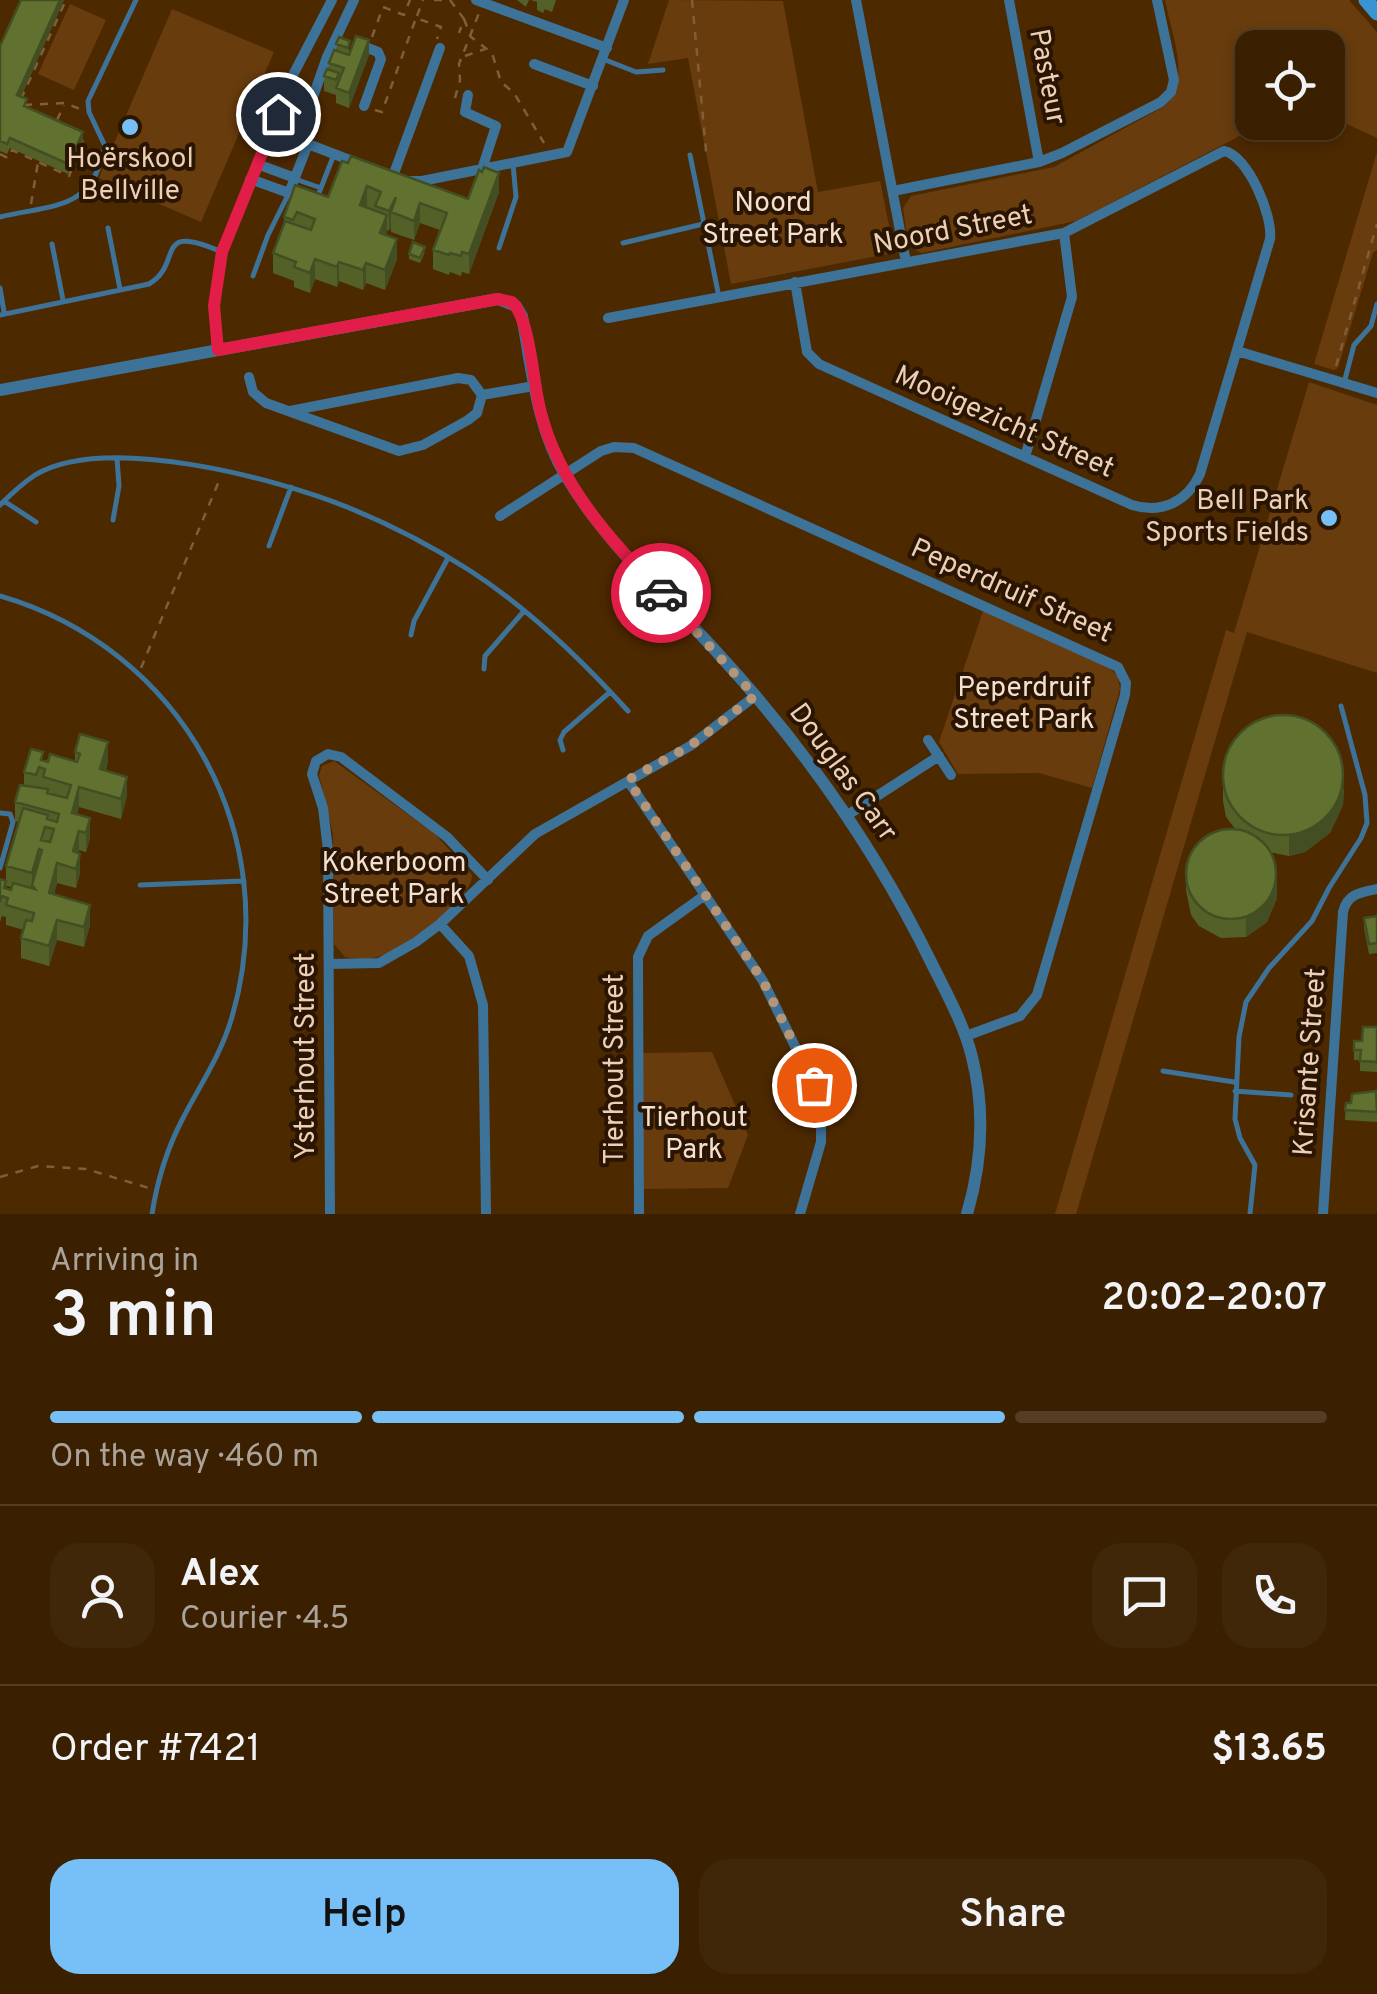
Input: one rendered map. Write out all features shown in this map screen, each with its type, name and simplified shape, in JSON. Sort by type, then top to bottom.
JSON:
[{"type":"main road","points":[[1366,0],[1377,13]]},
{"type":"street","points":[[0,390],[218,350],[214,306],[222,252],[294,73],[332,0]]},
{"type":"street","points":[[354,0],[300,131],[308,144],[406,181],[563,154],[570,148],[624,0]]},
{"type":"street","points":[[856,0],[906,262]]},
{"type":"street","name":"Pasteur","points":[[1009,0],[1039,162]]},
{"type":"street","points":[[892,191],[1039,162],[1161,102],[1171,92],[1174,80],[1158,0]]},
{"type":"street","points":[[480,1],[605,54]]},
{"type":"street","points":[[336,36],[378,52],[381,59],[364,106]]},
{"type":"street","points":[[393,176],[440,48]]},
{"type":"street","points":[[534,64],[593,86]]},
{"type":"street","points":[[467,99],[463,109],[466,113],[496,126],[482,169]]},
{"type":"street","points":[[250,179],[289,193],[308,144]]},
{"type":"street","name":"Noord Street","points":[[608,318],[1064,233],[1216,153],[1229,151]]},
{"type":"street","name":"Mooigezicht Street","points":[[796,282],[811,359],[1132,505],[1150,509],[1174,503],[1188,494],[1200,474],[1270,239],[1268,210],[1240,161],[1229,151]]},
{"type":"street","points":[[256,164],[294,178]]},
{"type":"street","points":[[267,185],[273,170]]},
{"type":"street","points":[[1025,456],[1072,297],[1064,233]]},
{"type":"street","name":"Douglas Carr","points":[[218,350],[498,299],[512,302],[522,316],[546,432],[565,474],[630,560],[755,696],[846,816],[903,906],[966,1036],[976,1077],[979,1159],[967,1214]]},
{"type":"street","points":[[1236,351],[1377,393]]},
{"type":"street","points":[[249,377],[257,398],[382,447],[410,450],[468,420],[477,413],[482,395]]},
{"type":"street","points":[[290,411],[467,378],[482,395]]},
{"type":"street","points":[[482,395],[534,386]]},
{"type":"street","name":"Peperdruif Street","points":[[500,516],[608,448],[628,446],[1113,663],[1122,673],[1125,695],[1037,995],[1020,1016],[966,1036]]},
{"type":"street","points":[[329,964],[379,963],[440,924],[535,834],[690,746],[755,696]]},
{"type":"street","points":[[928,740],[951,774]]},
{"type":"street","name":"Ysterhout Street","points":[[330,1214],[328,850],[323,808],[312,774],[316,761],[323,755],[341,757],[448,837],[488,880]]},
{"type":"street","points":[[846,816],[939,756]]},
{"type":"street","points":[[628,780],[763,981],[818,1097],[822,1142],[800,1214]]},
{"type":"street","name":"Krisante Street","points":[[1324,1214],[1343,912],[1354,894],[1377,889]]},
{"type":"street","name":"Tierhout Street","points":[[639,1214],[638,957],[648,936],[705,896]]},
{"type":"street","points":[[440,924],[469,956],[483,1004],[486,1214]]},
{"type":"lane","points":[[0,217],[77,199],[89,187],[105,146],[89,112],[92,91],[133,1]]},
{"type":"lane","points":[[605,54],[636,72],[663,70]]},
{"type":"lane","points":[[314,207],[334,154]]},
{"type":"lane","points":[[690,155],[719,297]]},
{"type":"lane","points":[[499,248],[516,197],[513,164]]},
{"type":"lane","points":[[294,178],[321,188]]},
{"type":"lane","points":[[253,276],[289,193]]},
{"type":"lane","points":[[623,243],[704,224]]},
{"type":"lane","points":[[108,228],[120,290]]},
{"type":"lane","points":[[0,288],[2,313],[156,280],[172,248],[182,241],[194,241],[222,252]]},
{"type":"lane","points":[[52,244],[63,300]]},
{"type":"lane","points":[[1338,382],[1354,345],[1371,326],[1377,304]]},
{"type":"lane","points":[[113,520],[119,486],[117,458]]},
{"type":"lane","points":[[36,522],[2,503],[36,475],[89,459],[178,463],[291,487],[370,517],[448,558],[524,611],[628,711]]},
{"type":"lane","points":[[269,546],[291,487]]},
{"type":"lane","points":[[411,634],[448,558]]},
{"type":"lane","points":[[0,596],[79,630],[138,673],[181,720],[215,778],[238,842],[248,919],[244,967],[235,1006],[218,1056],[182,1120],[156,1190],[152,1214]]},
{"type":"lane","points":[[484,669],[485,656],[524,611]]},
{"type":"lane","points":[[563,750],[560,740],[564,732],[610,692]]},
{"type":"lane","points":[[1250,1214],[1256,1165],[1237,1130],[1234,1082],[1246,1002],[1269,968],[1312,921],[1367,822],[1365,795],[1341,706]]},
{"type":"lane","points":[[0,813],[10,814],[13,822],[0,868]]},
{"type":"lane","points":[[140,885],[244,880]]},
{"type":"lane","points":[[1163,1070],[1234,1082]]},
{"type":"lane","points":[[1235,1091],[1291,1095]]},
{"type":"path","points":[[66,0],[18,105],[65,103],[89,112]]},
{"type":"path","points":[[368,48],[384,7],[404,15],[410,0]]},
{"type":"path","points":[[364,106],[382,112],[423,0]]},
{"type":"path","points":[[434,0],[442,0]]},
{"type":"path","points":[[450,0],[471,37],[495,58],[499,79],[522,106],[549,157]]},
{"type":"path","points":[[690,155],[706,150],[692,0]]},
{"type":"path","points":[[467,99],[454,98],[460,80],[458,64],[471,37],[480,1]]},
{"type":"path","points":[[416,18],[441,27],[434,46],[440,48]]},
{"type":"path","points":[[459,33],[464,19]]},
{"type":"path","points":[[464,56],[488,49]]},
{"type":"path","points":[[53,129],[65,103]]},
{"type":"path","points":[[0,154],[8,158],[12,150],[70,176],[85,141],[76,137]]},
{"type":"path","points":[[30,210],[39,162]]},
{"type":"path","points":[[1338,382],[1377,224]]},
{"type":"path","points":[[138,673],[224,471]]},
{"type":"path","points":[[0,1177],[38,1166],[86,1169],[156,1190]]},
{"type":"green space","name":"Noord Street Park","points":[[669,0],[783,1],[818,192],[880,181],[893,245],[888,254],[731,284],[688,58],[648,64]]},
{"type":"green space","points":[[1165,0],[1349,0],[1377,32],[1377,138],[1345,122],[1345,30],[1235,30],[1235,138],[1076,221],[922,253],[912,246],[903,208],[911,196],[1054,167],[1165,106],[1177,83],[1175,41]]},
{"type":"green space","points":[[70,4],[106,20],[74,90],[38,74]]},
{"type":"green space","points":[[172,9],[274,52],[201,222],[99,178]]},
{"type":"green space","points":[[1377,152],[1377,250],[1338,368],[1334,370],[1314,364]]},
{"type":"green space","name":"Bell Park Sports Fields","points":[[1309,382],[1377,405],[1377,673],[1247,632],[1076,1214],[1055,1214],[1226,630],[1234,633]]},
{"type":"green space","name":"Peperdruif Street Park","points":[[983,611],[1110,668],[1118,677],[1120,689],[1092,788],[1039,773],[958,774],[939,742]]},
{"type":"green space","name":"Kokerboom Street Park","points":[[334,761],[435,834],[472,875],[469,886],[449,911],[402,945],[373,958],[345,957],[334,944],[333,834],[319,775],[322,766]]},
{"type":"green space","name":"Tierhout Park","points":[[712,1052],[748,1135],[728,1188],[643,1189],[643,1053]]},
{"type":"building","points":[[21,0],[60,0],[17,95],[27,99],[24,106],[83,132],[68,164],[10,138],[7,144],[0,141],[0,46]]},
{"type":"building","points":[[356,36],[369,40],[349,93],[336,88],[344,68],[329,63],[334,50],[349,55]]},
{"type":"building","points":[[339,37],[350,41],[348,48],[336,44]]},
{"type":"building","points":[[327,69],[339,73],[336,80],[324,76]]},
{"type":"building","points":[[351,156],[468,199],[479,170],[482,172],[484,167],[499,173],[469,254],[449,255],[433,250],[447,213],[420,203],[414,221],[391,212],[396,197],[389,211],[375,206],[381,192],[367,186],[360,205],[387,215],[380,233],[397,239],[385,270],[366,263],[363,270],[339,262],[337,267],[315,259],[310,273],[294,267],[296,262],[273,253],[285,221],[311,230],[315,219],[297,212],[293,220],[284,217],[295,185],[328,197],[342,161],[348,163]]},
{"type":"building","points":[[413,242],[425,247],[420,258],[409,254]]},
{"type":"building","points":[[1283,715],[1306,720],[1325,733],[1338,752],[1343,775],[1338,798],[1325,817],[1306,830],[1283,835],[1260,830],[1241,817],[1228,798],[1223,775],[1228,752],[1241,733],[1260,720]]},
{"type":"building","points":[[80,734],[108,742],[100,769],[127,777],[121,799],[79,787],[72,813],[90,818],[86,833],[79,831],[73,851],[80,854],[76,869],[57,863],[49,893],[90,905],[84,927],[57,920],[49,946],[21,938],[26,920],[32,921],[34,913],[6,905],[8,898],[2,896],[0,902],[0,879],[6,881],[4,888],[11,890],[13,883],[35,889],[32,885],[42,850],[39,849],[32,873],[6,866],[23,808],[48,815],[47,819],[57,822],[59,814],[15,802],[20,785],[48,789],[47,793],[67,798],[71,785],[43,777],[45,769],[39,767],[36,775],[24,772],[31,749],[43,752],[41,760],[48,762],[50,754],[77,762],[80,754],[75,752]],"holes":[[[45,827],[54,829],[50,842],[41,840]]]},
{"type":"building","points":[[1231,829],[1263,842],[1276,874],[1263,906],[1231,919],[1199,906],[1186,874],[1199,842]]},
{"type":"building","points":[[1377,916],[1377,943],[1369,944],[1364,918]]},
{"type":"building","points":[[1363,1027],[1377,1027],[1377,1062],[1360,1061],[1361,1050],[1354,1050],[1354,1041],[1362,1041]]},
{"type":"building","points":[[1376,1091],[1377,1112],[1345,1110],[1352,1094]]},
{"type":"way so far","points":[[661,593],[755,696],[690,746],[628,780],[763,981],[814,1085]]},
{"type":"place","name":"Hoërskool Bellville","points":[[130,127]]},
{"type":"place","name":"Bell Park Sports Fields","points":[[1329,518]]},
{"type":"route","points":[[278,114],[222,252],[214,306],[218,350],[502,298],[512,302],[522,316],[540,412],[556,458],[588,507],[661,593]]}]
